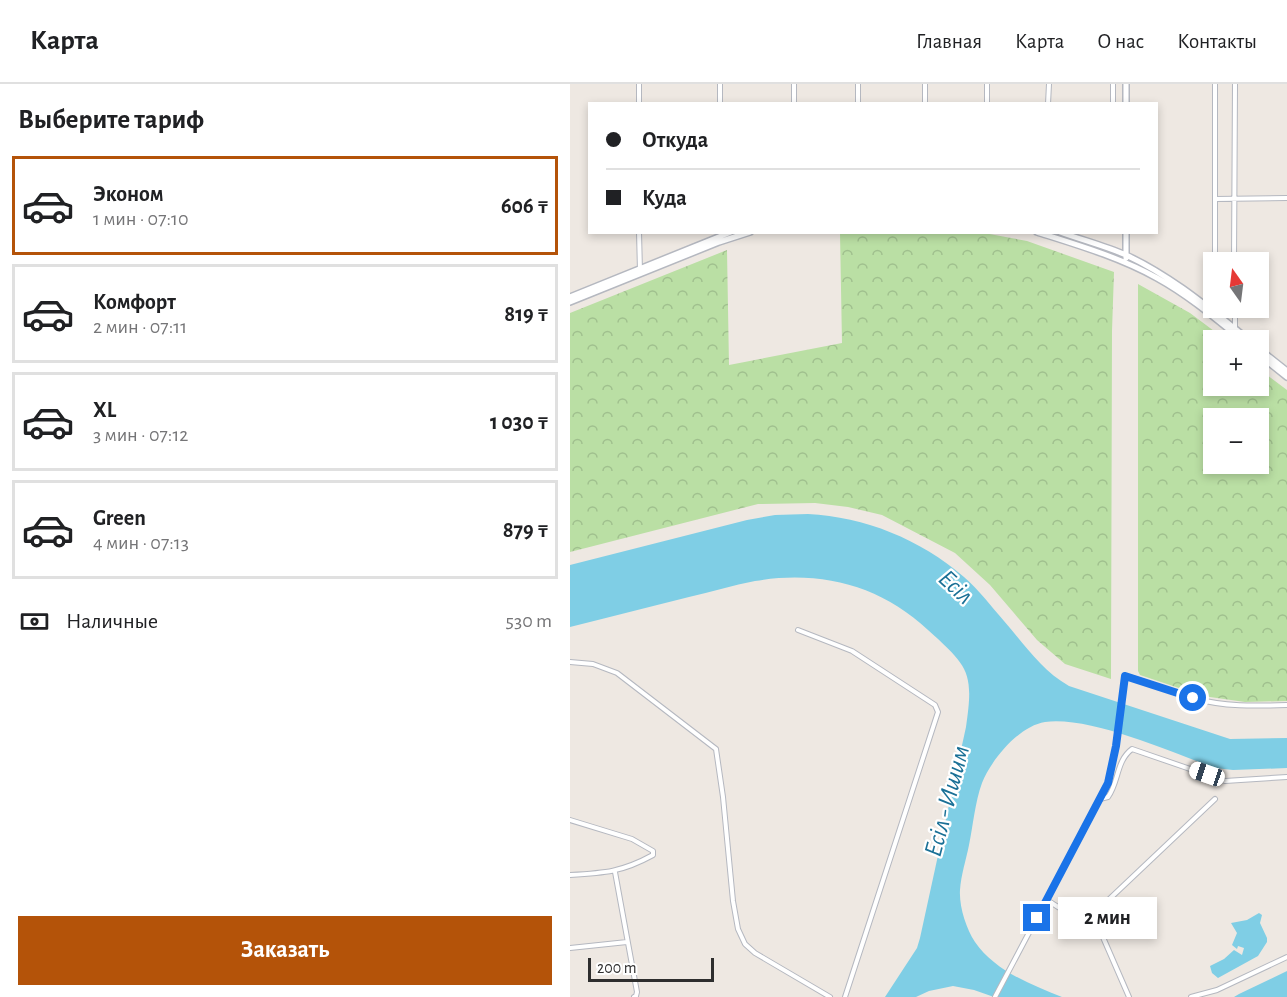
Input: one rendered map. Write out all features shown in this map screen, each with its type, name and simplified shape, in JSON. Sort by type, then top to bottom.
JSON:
[{"type":"street","points":[[639,84],[639,102]]},
{"type":"street","points":[[720,84],[720,102]]},
{"type":"street","points":[[794,84],[794,102]]},
{"type":"street","points":[[858,84],[858,102]]},
{"type":"street","points":[[925,84],[925,102]]},
{"type":"street","points":[[987,84],[987,102]]},
{"type":"street","points":[[1048,84],[1048,102]]},
{"type":"street","points":[[1113,84],[1113,102]]},
{"type":"street","points":[[1126,84],[1126,102]]},
{"type":"street","points":[[1215,84],[1215,252]]},
{"type":"street","points":[[1234,252],[1235,84]]},
{"type":"street","points":[[1215,199],[1287,198]]},
{"type":"street","points":[[639,234],[640,272]]},
{"type":"street","points":[[570,302],[719,234]]},
{"type":"street","points":[[570,297],[744,234]]},
{"type":"street","points":[[1048,234],[1126,259]]},
{"type":"street","points":[[1065,234],[1162,274],[1203,303]]},
{"type":"street","points":[[1126,234],[1126,259]]},
{"type":"street","points":[[1221,318],[1233,330]]},
{"type":"street","points":[[1269,357],[1287,371]]},
{"type":"street","points":[[1269,363],[1287,377]]},
{"type":"street","points":[[798,630],[852,651],[935,705],[938,712],[845,997]]},
{"type":"street","points":[[570,662],[593,664],[617,673],[716,749],[738,929],[746,944],[755,953],[830,997]]},
{"type":"street","points":[[995,997],[1108,783],[1116,746],[1125,676],[1218,704],[1287,705]]},
{"type":"street","points":[[1101,799],[1108,797],[1113,790],[1120,762],[1132,749],[1225,781],[1287,777]]},
{"type":"street","points":[[1083,924],[1215,799]]},
{"type":"street","points":[[570,820],[632,839],[653,851],[653,855],[615,872],[570,875]]},
{"type":"street","points":[[615,872],[637,992],[634,997]]},
{"type":"street","points":[[1047,900],[1102,935],[1129,997]]},
{"type":"street","points":[[570,948],[627,942]]},
{"type":"street","points":[[1191,997],[1217,990],[1287,957]]},
{"type":"green space","points":[[840,234],[989,234],[1027,241],[1114,272],[1111,679],[1065,664],[1037,640],[990,585],[955,553],[882,515],[848,507],[815,503],[758,504],[570,552],[570,313],[727,250],[729,365],[842,343]]},
{"type":"green space","points":[[1138,284],[1190,313],[1213,330],[1203,330],[1203,396],[1269,396],[1269,376],[1287,390],[1287,701],[1245,702],[1203,696],[1140,675],[1138,671]]},
{"type":"water","name":"Есіл","points":[[808,514],[871,525],[891,532],[929,552],[969,582],[1042,665],[1069,686],[1230,739],[1287,738],[1287,768],[1233,770],[1215,768],[1154,745],[1085,724],[1045,722],[1025,730],[1007,745],[992,764],[982,783],[962,873],[960,896],[962,910],[975,942],[992,961],[1014,976],[1062,997],[994,997],[953,986],[929,991],[916,997],[885,997],[917,948],[920,938],[966,727],[969,694],[968,682],[960,662],[928,630],[909,615],[890,602],[848,584],[803,578],[779,578],[738,584],[570,627],[570,565],[747,520],[775,515]]},
{"type":"water","points":[[1259,913],[1262,915],[1260,923],[1267,942],[1258,956],[1218,978],[1212,973],[1210,966],[1224,959],[1234,950],[1242,955],[1244,948],[1238,946],[1237,949],[1232,945],[1237,933],[1231,923],[1247,920]]},
{"type":"water","points":[[1287,971],[1287,997],[1234,997],[1239,994]]},
{"type":"route","points":[[1037,918],[1108,783],[1113,766],[1125,676],[1193,698]]},
{"type":"water label","name":"Есіл - Ишим","points":[[947,801]]}]
